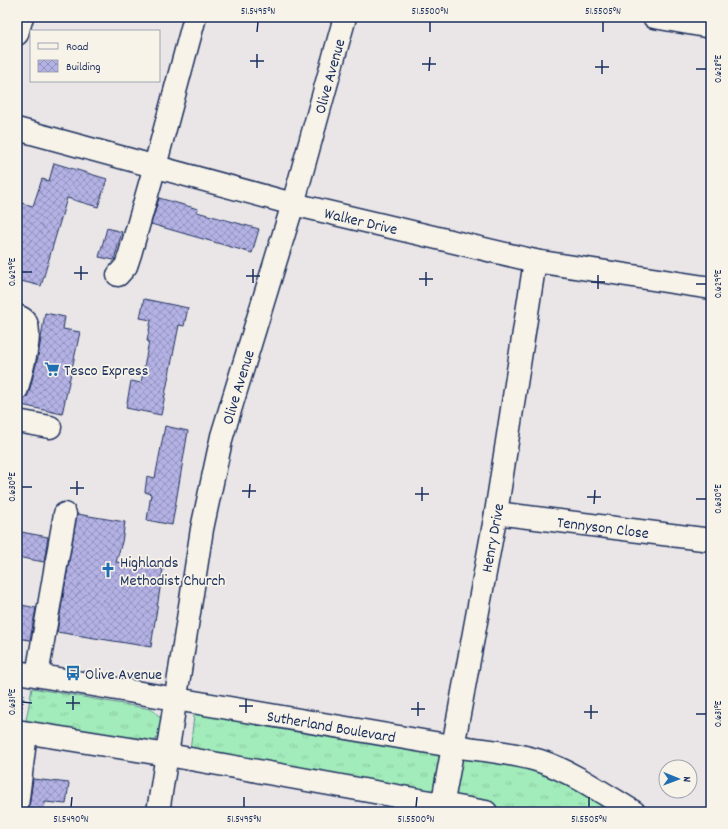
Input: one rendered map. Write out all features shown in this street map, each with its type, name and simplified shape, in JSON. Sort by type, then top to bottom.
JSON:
[{"type":"street","points":[[17,34],[22,17]]},
{"type":"street","points":[[118,275],[126,266],[155,166],[195,17]]},
{"type":"street","name":"Olive Avenue","points":[[158,812],[202,529],[222,436],[294,204],[345,17]]},
{"type":"street","points":[[662,18],[711,27]]},
{"type":"street","name":"Walker Drive","points":[[17,129],[294,204],[535,261],[711,288]]},
{"type":"street","name":"Henry Drive","points":[[441,808],[496,513],[535,261]]},
{"type":"street","points":[[17,316],[25,321],[28,328],[28,338],[17,389]]},
{"type":"street","points":[[17,421],[50,427]]},
{"type":"street","name":"Tennyson Close","points":[[496,513],[711,540]]},
{"type":"street","points":[[27,673],[65,514]]},
{"type":"street","name":"Sutherland Boulevard","points":[[27,673],[452,746],[512,754],[540,761],[567,772],[634,812]]},
{"type":"street","points":[[17,806],[20,732],[168,755],[441,808],[486,812]]},
{"type":"path","points":[[20,732],[27,673]]},
{"type":"green space","points":[[32,688],[151,709],[162,721],[162,729],[153,742],[25,726]]},
{"type":"green space","points":[[195,707],[512,757],[630,812],[499,812],[440,802],[190,751]]},
{"type":"building","points":[[54,163],[107,179],[98,207],[67,198],[41,286],[17,280],[17,216],[21,203],[33,206],[42,179],[49,181]]},
{"type":"building","points":[[159,198],[198,209],[197,212],[259,229],[252,253],[151,224]]},
{"type":"building","points":[[107,228],[122,232],[114,260],[99,257]]},
{"type":"building","points":[[144,299],[188,308],[184,326],[179,325],[161,415],[126,408],[131,381],[141,383],[149,341],[147,341],[151,320],[140,318]]},
{"type":"building","name":"Tesco Express","points":[[45,313],[65,317],[63,329],[80,332],[62,414],[17,404],[17,401],[21,401],[26,398],[29,392],[38,357]]},
{"type":"building","points":[[165,426],[188,431],[172,525],[147,520],[151,494],[145,492],[147,476],[155,478]]},
{"type":"building","points":[[77,514],[125,522],[122,542],[116,562],[163,569],[151,647],[57,632]]},
{"type":"building","points":[[21,532],[48,537],[44,562],[17,557]]},
{"type":"building","points":[[17,604],[36,608],[30,640],[17,638]]},
{"type":"building","points":[[33,779],[69,783],[66,804],[45,802],[44,812],[28,812]]},
{"type":"place","name":"Tesco Express","points":[[52,369]]},
{"type":"place","name":"Highlands Methodist Church","points":[[108,570]]},
{"type":"place","name":"Olive Avenue","points":[[73,673]]}]
